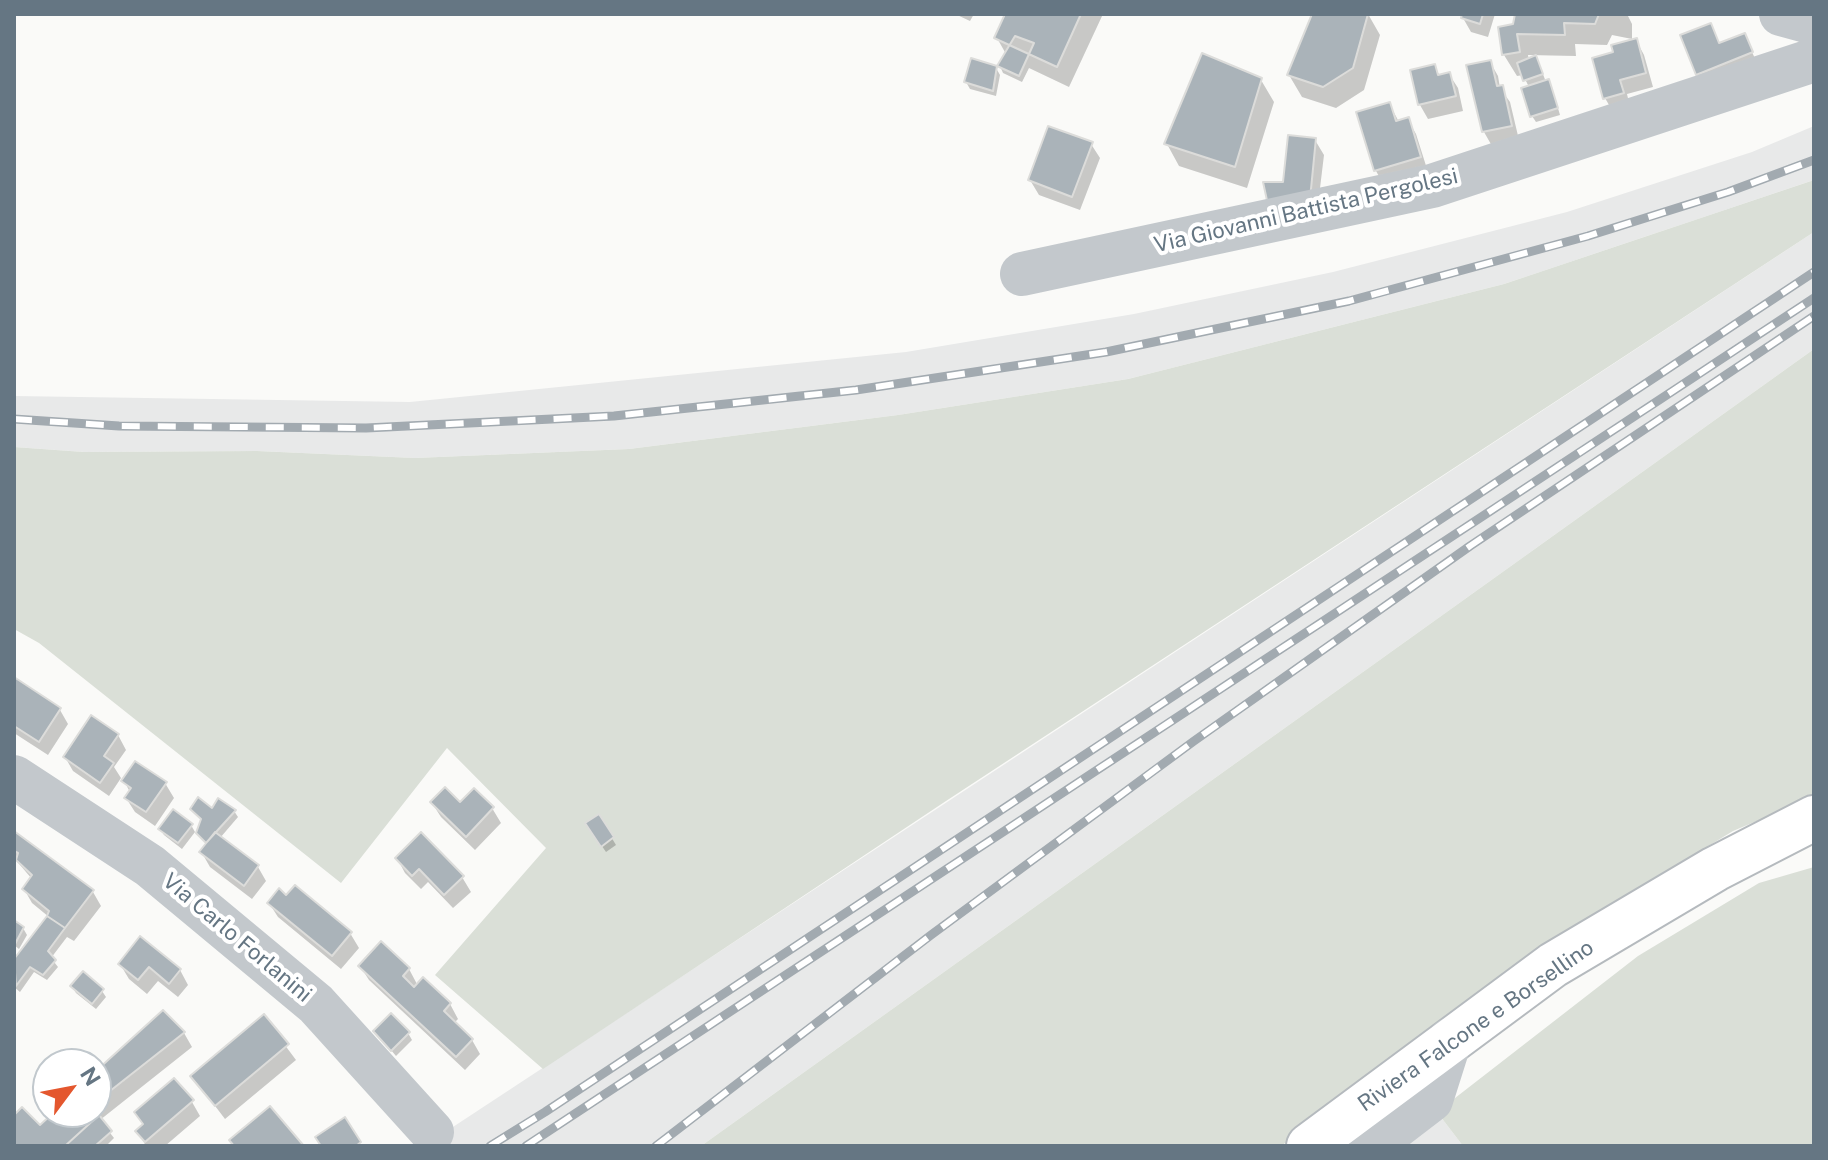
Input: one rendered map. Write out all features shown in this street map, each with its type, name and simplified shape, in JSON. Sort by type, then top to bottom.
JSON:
[{"type":"main road","name":"Riviera Falcone e Borsellino","points":[[1309,1146],[1553,965],[1715,869],[1814,818]]},
{"type":"street","points":[[1781,14],[1814,23]]},
{"type":"street","name":"Via Giovanni Battista Pergolesi","points":[[1022,274],[1432,186],[1814,60]]},
{"type":"street","name":"Via Carlo Forlanini","points":[[14,777],[150,866],[316,1004],[432,1132]]},
{"type":"street","points":[[1371,1146],[1431,1100],[1450,1040]]},
{"type":"shaded area","points":[[1814,126],[1814,180],[1504,284],[1128,379],[898,415],[629,449],[415,458],[257,451],[84,452],[14,447],[14,396],[410,402],[906,352],[1134,314],[1333,272],[1567,212],[1752,152]]},
{"type":"shaded area","points":[[1814,180],[1814,232],[543,1069],[435,975],[546,848],[447,748],[341,883],[39,643],[14,629],[14,447],[84,452],[257,451],[415,458],[629,449],[898,415],[1128,379],[1504,284]]},
{"type":"shaded area","points":[[1814,232],[1814,349],[701,1146],[424,1146]]},
{"type":"shaded area","points":[[1814,349],[1814,797],[1733,831],[1605,909],[1281,1146],[701,1146]]},
{"type":"shaded area","points":[[1814,867],[1814,1146],[1463,1146],[1437,1112],[1638,956],[1759,883]]},
{"type":"shaded area","points":[[1437,1112],[1463,1146],[1392,1146]]},
{"type":"building","points":[[1005,14],[1081,14],[1057,67],[994,38]]},
{"type":"building","points":[[1312,14],[1368,14],[1353,68],[1323,87],[1287,75]]},
{"type":"building","points":[[1462,14],[1483,14],[1480,24],[1461,18]]},
{"type":"building","points":[[1515,14],[1599,14],[1595,24],[1564,23],[1565,35],[1517,34],[1520,52],[1502,55],[1498,27],[1513,24]]},
{"type":"building","points":[[1711,23],[1719,43],[1745,33],[1753,52],[1696,75],[1680,35]]},
{"type":"building","points":[[1015,36],[1034,43],[1019,76],[997,66]]},
{"type":"building","points":[[1637,38],[1646,73],[1620,80],[1624,93],[1603,99],[1592,58],[1613,52],[1611,45]]},
{"type":"building","points":[[1202,53],[1262,78],[1235,167],[1164,144]]},
{"type":"building","points":[[1536,55],[1543,74],[1523,81],[1517,63]]},
{"type":"building","points":[[971,58],[997,66],[993,91],[964,82]]},
{"type":"building","points":[[1491,60],[1497,86],[1503,85],[1512,126],[1482,132],[1466,65]]},
{"type":"building","points":[[1435,64],[1438,75],[1450,72],[1456,96],[1418,105],[1410,70]]},
{"type":"building","points":[[1549,79],[1558,108],[1530,117],[1521,88]]},
{"type":"building","points":[[1390,102],[1396,121],[1409,117],[1421,157],[1374,171],[1356,112]]},
{"type":"building","points":[[1048,126],[1093,142],[1072,197],[1028,180]]},
{"type":"building","points":[[1288,135],[1316,138],[1310,199],[1268,205],[1263,182],[1283,182]]},
{"type":"building","points":[[14,677],[61,708],[39,742],[14,726]]},
{"type":"building","points":[[91,715],[119,734],[104,756],[114,763],[100,783],[63,757]]},
{"type":"building","points":[[135,761],[167,782],[146,812],[124,798],[131,788],[121,781]]},
{"type":"building","points":[[445,787],[460,802],[474,788],[494,807],[466,837],[430,802]]},
{"type":"building","points":[[198,797],[212,808],[218,798],[236,810],[206,843],[196,833],[201,819],[190,809]]},
{"type":"building","points":[[173,809],[193,824],[178,843],[158,829]]},
{"type":"building","points":[[599,814],[614,837],[601,847],[585,823]]},
{"type":"building","points":[[14,831],[94,890],[65,928],[47,916],[49,911],[22,889],[32,875],[16,860],[18,853],[14,851]]},
{"type":"building","points":[[215,832],[259,865],[244,886],[199,852]]},
{"type":"building","points":[[421,832],[464,876],[444,895],[419,869],[412,876],[395,858]]},
{"type":"building","points":[[295,885],[352,932],[332,956],[267,903],[279,888],[286,895]]},
{"type":"building","points":[[47,916],[65,928],[48,951],[56,960],[43,975],[30,967],[16,986],[14,959]]},
{"type":"building","points":[[14,920],[24,927],[15,944],[14,943]]},
{"type":"building","points":[[140,936],[181,969],[169,984],[149,967],[138,980],[118,964]]},
{"type":"building","points":[[381,941],[410,968],[403,976],[414,987],[423,977],[451,1003],[444,1011],[473,1039],[456,1057],[358,966]]},
{"type":"building","points":[[83,971],[104,989],[92,1004],[70,986]]},
{"type":"building","points":[[163,1010],[185,1032],[112,1089],[112,1056]]},
{"type":"building","points":[[391,1013],[410,1032],[391,1051],[373,1031]]},
{"type":"building","points":[[264,1014],[289,1044],[215,1106],[190,1076]]},
{"type":"building","points":[[174,1078],[194,1100],[145,1142],[135,1131],[143,1124],[134,1112]]},
{"type":"building","points":[[270,1106],[304,1146],[234,1146],[229,1140]]},
{"type":"building","points":[[22,1107],[32,1117],[32,1128],[85,1128],[65,1146],[14,1146],[14,1115]]},
{"type":"building","points":[[345,1117],[361,1142],[356,1146],[321,1146],[315,1137]]},
{"type":"building","points":[[85,1128],[110,1128],[112,1131],[95,1146],[65,1146]]},
{"type":"railway","points":[[14,419],[119,426],[366,428],[614,416],[856,390],[1106,352],[1349,301],[1588,236],[1728,192],[1814,160]]},
{"type":"railway","points":[[490,1146],[1814,272]]},
{"type":"railway","points":[[526,1146],[1814,298]]},
{"type":"railway","points":[[656,1146],[931,935],[1194,741],[1470,546],[1814,316]]}]
